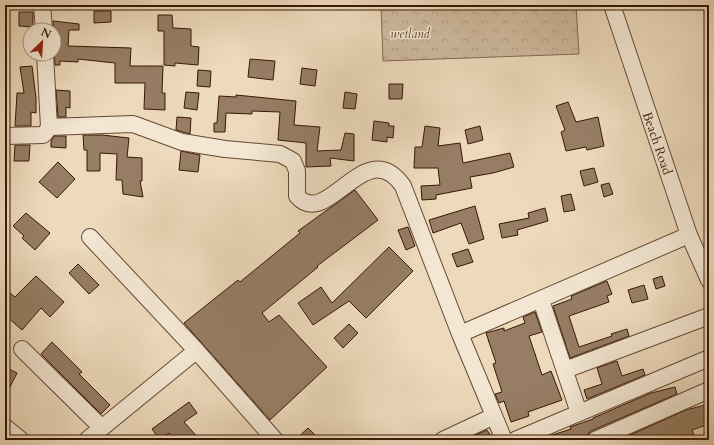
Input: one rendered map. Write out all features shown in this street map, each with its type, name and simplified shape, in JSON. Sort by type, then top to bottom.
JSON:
[{"type":"street","points":[[42,5],[43,22]]},
{"type":"street","name":"Beach Road","points":[[612,5],[689,235],[709,280]]},
{"type":"street","points":[[5,136],[43,135],[49,127],[45,62]]},
{"type":"street","points":[[49,127],[133,124],[182,142],[287,156],[296,166],[297,196],[303,202],[311,205],[324,201],[366,171],[377,170],[388,172],[398,179],[404,186],[460,334],[504,440]]},
{"type":"street","points":[[460,334],[689,235]]},
{"type":"street","points":[[90,237],[195,349],[275,440]]},
{"type":"street","points":[[541,300],[579,413]]},
{"type":"street","points":[[565,370],[709,316]]},
{"type":"street","points":[[22,349],[102,428]]},
{"type":"street","points":[[87,440],[191,355],[195,349]]},
{"type":"street","points":[[515,440],[709,358]]},
{"type":"street","points":[[595,440],[709,390]]},
{"type":"street","points":[[443,440],[494,416]]},
{"type":"street","points":[[5,427],[21,440]]},
{"type":"green space","name":"wetland","points":[[381,5],[576,5],[579,54],[383,61]]},
{"type":"building","points":[[94,11],[111,11],[111,22],[94,23]]},
{"type":"building","points":[[19,12],[33,12],[33,22],[22,22],[22,26],[19,26]]},
{"type":"building","points":[[158,15],[172,15],[173,28],[191,29],[191,46],[199,47],[198,65],[175,63],[175,66],[164,65],[164,31],[158,31]]},
{"type":"building","points":[[62,22],[79,24],[79,30],[69,30],[68,46],[131,48],[130,66],[163,66],[162,93],[165,93],[165,110],[144,109],[145,83],[115,83],[115,63],[78,59],[78,62],[62,61]]},
{"type":"building","points":[[250,59],[275,61],[273,80],[248,77]]},
{"type":"building","points":[[55,62],[60,62],[60,65],[55,65]]},
{"type":"building","points":[[32,66],[36,98],[36,113],[31,112],[31,126],[15,126],[17,93],[24,93],[20,67]]},
{"type":"building","points":[[302,68],[317,70],[315,86],[300,84]]},
{"type":"building","points":[[198,70],[211,71],[210,87],[197,86]]},
{"type":"building","points":[[389,84],[403,84],[402,99],[389,99]]},
{"type":"building","points":[[56,90],[70,91],[70,108],[66,107],[66,117],[58,117]]},
{"type":"building","points":[[186,92],[199,93],[197,110],[184,108]]},
{"type":"building","points":[[345,92],[357,94],[355,109],[343,108]]},
{"type":"building","points":[[236,95],[296,101],[294,125],[320,127],[317,151],[341,150],[345,133],[354,134],[354,161],[330,158],[331,166],[306,167],[306,143],[278,140],[280,112],[252,111],[252,114],[226,113],[225,132],[214,132],[214,123],[217,123],[219,96],[236,97]]},
{"type":"building","points":[[568,102],[576,122],[598,117],[604,146],[587,150],[586,147],[566,151],[561,132],[565,130],[556,106]]},
{"type":"building","points":[[177,117],[191,118],[190,134],[176,130]]},
{"type":"building","points":[[374,121],[389,123],[389,126],[394,126],[393,138],[387,137],[387,142],[372,140]]},
{"type":"building","points":[[425,126],[440,128],[438,146],[460,143],[463,163],[510,153],[514,167],[470,177],[472,188],[436,195],[436,199],[422,200],[421,186],[440,185],[438,168],[414,168],[415,147],[422,147]]},
{"type":"building","points":[[480,126],[483,140],[468,144],[465,130]]},
{"type":"building","points":[[83,135],[102,135],[129,138],[127,157],[142,158],[142,181],[140,181],[143,197],[123,194],[122,180],[116,180],[117,154],[100,153],[100,171],[87,171],[87,150],[84,150]]},
{"type":"building","points":[[54,136],[66,136],[66,148],[51,147],[51,141]]},
{"type":"building","points":[[15,145],[30,145],[29,161],[14,161]]},
{"type":"building","points":[[181,151],[200,155],[198,172],[179,170]]},
{"type":"building","points":[[58,162],[75,179],[57,198],[39,182]]},
{"type":"building","points":[[594,168],[598,182],[584,186],[580,171]]},
{"type":"building","points":[[609,183],[613,194],[604,197],[601,185]]},
{"type":"building","points":[[355,190],[378,220],[317,266],[318,267],[262,313],[269,322],[279,315],[327,367],[270,420],[184,323],[238,280],[240,282],[300,233],[298,231]]},
{"type":"building","points":[[571,194],[575,210],[564,212],[561,196]]},
{"type":"building","points":[[475,206],[484,239],[469,244],[461,223],[433,233],[429,220]]},
{"type":"building","points":[[545,208],[548,221],[517,230],[518,235],[502,238],[499,224],[529,218],[528,213]]},
{"type":"building","points":[[26,213],[50,233],[35,250],[22,238],[24,236],[13,226]]},
{"type":"building","points":[[408,227],[415,246],[406,250],[398,230]]},
{"type":"building","points":[[389,247],[413,271],[366,318],[349,301],[313,325],[298,303],[321,287],[332,303]]},
{"type":"building","points":[[468,249],[473,262],[457,267],[452,254]]},
{"type":"building","points":[[78,264],[99,285],[89,294],[69,273]]},
{"type":"building","points":[[36,276],[64,302],[50,317],[41,308],[22,330],[5,315],[5,289],[15,297]]},
{"type":"building","points":[[662,276],[665,286],[656,289],[653,279]]},
{"type":"building","points":[[607,281],[612,294],[607,296],[609,302],[569,316],[579,347],[612,336],[611,334],[627,329],[629,336],[570,358],[553,306],[572,299],[571,296]]},
{"type":"building","points":[[644,285],[648,299],[632,303],[628,290]]},
{"type":"building","points":[[535,312],[542,332],[529,336],[542,375],[551,371],[562,400],[528,412],[529,416],[511,422],[504,401],[499,403],[495,394],[502,392],[493,364],[496,363],[486,333],[504,328],[504,331],[525,323],[523,317]]},
{"type":"building","points":[[349,324],[358,333],[343,348],[334,338]]},
{"type":"building","points":[[52,342],[82,372],[79,374],[110,405],[101,414],[41,354]]},
{"type":"building","points":[[617,361],[622,376],[643,369],[645,375],[587,399],[584,390],[602,384],[597,368]]},
{"type":"building","points":[[5,367],[17,373],[5,397]]},
{"type":"building","points":[[675,387],[677,394],[591,431],[587,435],[586,440],[544,440],[543,438],[571,429],[570,427],[593,419],[651,393]]},
{"type":"building","points":[[189,402],[197,413],[184,422],[200,440],[174,440],[169,433],[160,440],[152,429]]},
{"type":"building","points":[[709,404],[709,424],[692,430],[696,440],[619,440],[686,410]]},
{"type":"building","points":[[308,428],[320,440],[295,440]]},
{"type":"building","points":[[487,430],[491,436],[484,440],[465,440]]}]
